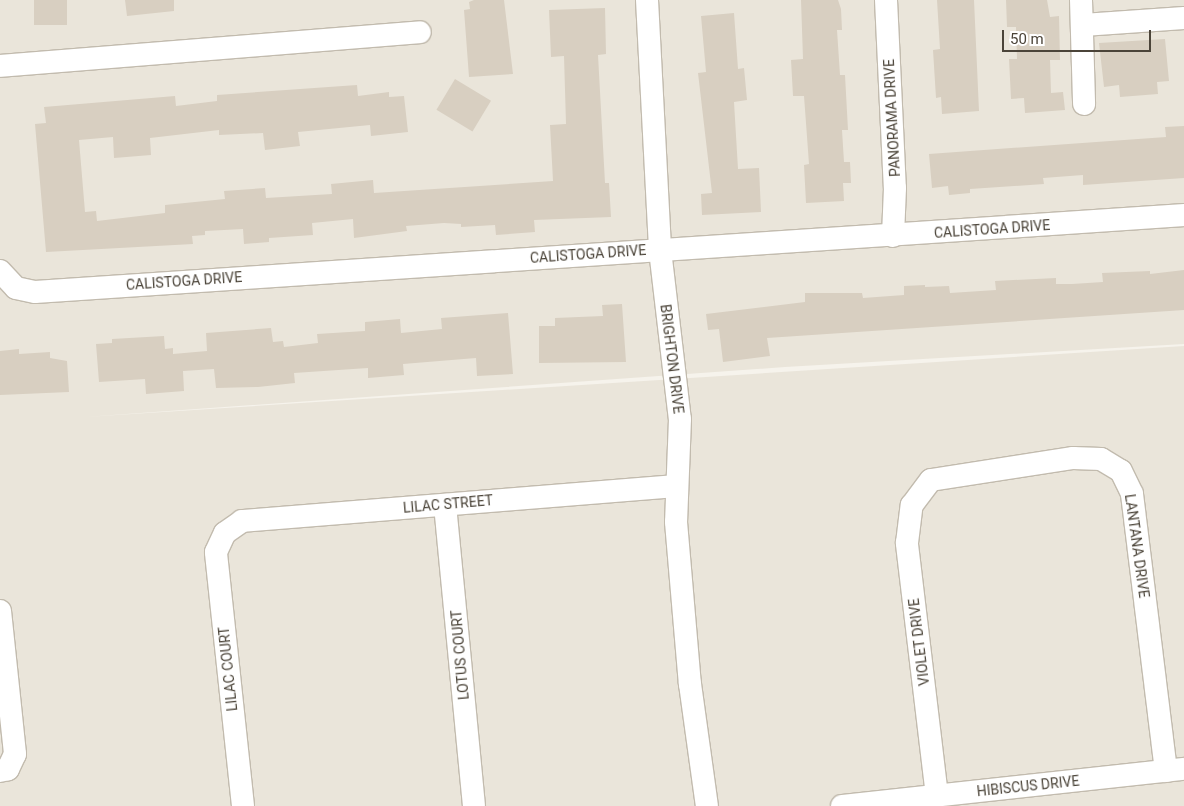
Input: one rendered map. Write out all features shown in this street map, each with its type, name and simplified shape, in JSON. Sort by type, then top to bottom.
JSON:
[{"type":"street","name":"BRIGHTON DRIVE","points":[[647,0],[660,250],[680,419],[675,486],[676,522],[690,684],[707,806]]},
{"type":"street","name":"PANORAMA DRIVE","points":[[886,0],[895,188],[893,236]]},
{"type":"street","points":[[1082,0],[1084,104]]},
{"type":"street","points":[[1083,24],[1184,18]]},
{"type":"street","points":[[0,66],[420,32]]},
{"type":"street","name":"CALISTOGA DRIVE","points":[[0,272],[16,288],[35,292],[1184,215]]},
{"type":"street","name":"LANTANA DRIVE","points":[[920,490],[931,480],[1072,458],[1101,459],[1121,471],[1132,494],[1175,770]]},
{"type":"street","name":"LILAC STREET","points":[[225,533],[242,521],[675,486]]},
{"type":"street","name":"VIOLET DRIVE","points":[[920,490],[912,505],[907,543],[937,796]]},
{"type":"street","name":"LOTUS COURT","points":[[445,505],[474,806]]},
{"type":"street","name":"LILAC COURT","points":[[225,533],[216,552],[243,806]]},
{"type":"street","points":[[0,611],[15,754],[8,768],[0,771]]},
{"type":"street","name":"HIBISCUS DRIVE","points":[[842,806],[1175,770]]},
{"type":"shaded area","points":[[0,0],[1184,0],[1184,344],[785,367],[85,417],[1184,346],[1184,806],[0,806]]},
{"type":"building","points":[[34,0],[67,0],[67,25],[34,25]]},
{"type":"building","points":[[125,0],[174,0],[174,11],[127,16]]},
{"type":"building","points":[[474,0],[504,0],[513,74],[469,77],[464,10],[470,9],[469,2]]},
{"type":"building","points":[[801,0],[838,0],[841,9],[842,30],[837,30],[840,75],[845,75],[848,130],[842,130],[844,162],[850,162],[851,183],[843,183],[844,201],[806,203],[804,165],[809,164],[804,96],[793,96],[791,60],[803,59]]},
{"type":"building","points":[[937,0],[974,0],[979,111],[942,114],[941,97],[936,98],[933,50],[940,49]]},
{"type":"building","points":[[1006,0],[1047,0],[1050,17],[1059,16],[1060,60],[1050,60],[1051,93],[1063,92],[1065,110],[1025,113],[1024,98],[1011,99],[1009,59],[1017,59],[1016,27],[1007,27]]},
{"type":"building","points":[[605,8],[606,54],[598,55],[605,183],[609,183],[611,217],[534,220],[535,232],[496,235],[495,225],[461,227],[461,224],[444,223],[406,226],[407,231],[354,238],[353,219],[312,223],[313,235],[269,238],[269,242],[244,244],[243,229],[205,231],[205,235],[192,236],[193,244],[46,252],[35,124],[46,123],[44,107],[175,96],[176,106],[217,101],[217,95],[357,85],[358,96],[389,92],[389,97],[404,96],[408,132],[371,136],[370,125],[298,132],[300,146],[265,150],[263,133],[219,135],[219,130],[150,138],[151,155],[114,158],[113,137],[79,140],[85,212],[96,211],[97,221],[165,213],[165,205],[225,199],[224,191],[265,188],[266,198],[332,194],[331,184],[373,180],[374,193],[553,181],[550,125],[566,124],[564,56],[551,57],[549,10]]},
{"type":"building","points":[[734,13],[738,69],[744,68],[747,100],[734,102],[738,169],[759,168],[761,212],[702,215],[701,194],[712,193],[698,73],[706,72],[701,16]]},
{"type":"building","points":[[1165,39],[1169,81],[1157,82],[1158,94],[1120,97],[1119,85],[1104,87],[1099,43]]},
{"type":"building","points":[[455,79],[491,101],[472,131],[436,110]]},
{"type":"building","points":[[1184,126],[1184,178],[1083,185],[1083,175],[1043,178],[1044,184],[970,189],[970,193],[949,195],[948,186],[932,188],[929,154],[1166,137],[1165,127]]},
{"type":"building","points":[[1184,270],[1184,310],[767,338],[770,356],[723,362],[719,329],[708,330],[706,314],[805,302],[805,293],[862,293],[863,298],[904,295],[904,286],[925,285],[925,287],[949,286],[950,293],[996,290],[995,281],[1056,278],[1056,284],[1072,284],[1103,282],[1102,273],[1150,271],[1150,274]]},
{"type":"building","points":[[622,304],[626,362],[539,363],[539,326],[555,326],[555,318],[603,316],[602,305]]},
{"type":"building","points":[[508,313],[513,374],[477,376],[476,358],[403,364],[404,375],[368,378],[368,368],[294,373],[295,383],[258,387],[216,388],[214,369],[183,371],[184,391],[146,394],[145,379],[99,382],[96,344],[112,343],[112,339],[164,336],[165,349],[173,348],[173,354],[207,351],[206,333],[271,328],[273,342],[283,341],[284,347],[318,343],[317,334],[365,331],[365,322],[400,319],[401,333],[442,329],[441,318]]},
{"type":"building","points":[[19,349],[19,354],[50,352],[50,358],[67,361],[69,392],[0,395],[0,351]]}]
